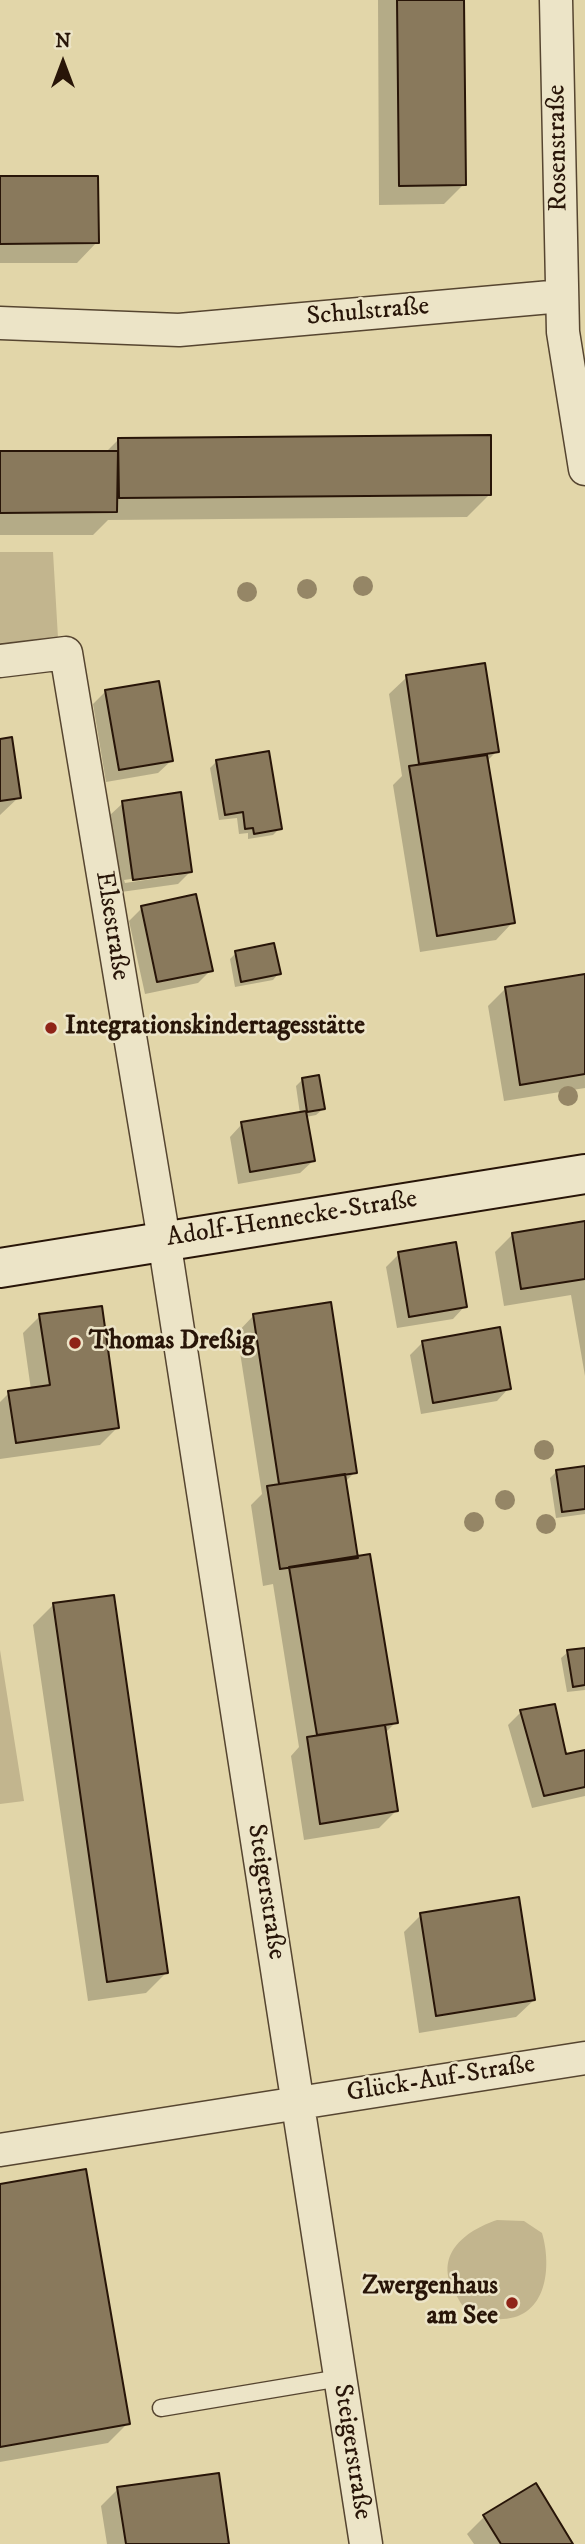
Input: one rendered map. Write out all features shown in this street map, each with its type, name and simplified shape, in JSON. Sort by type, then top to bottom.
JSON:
[{"type":"street","name":"Rosenstraße","points":[[556,0],[562,296]]},
{"type":"street","name":"Schulstraße","points":[[0,323],[179,330],[562,296]]},
{"type":"street","points":[[562,296],[566,355],[585,469]]},
{"type":"street","name":"Elsestraße","points":[[0,661],[66,653],[164,1240]]},
{"type":"street","name":"Adolf-Hennecke-Straße","points":[[0,1268],[585,1174]]},
{"type":"street","name":"Steigerstraße","points":[[164,1240],[366,2544]]},
{"type":"street","name":"Glück-Auf-Straße","points":[[0,2150],[585,2058]]},
{"type":"lane","points":[[161,2408],[340,2378]]},
{"type":"shaded area","points":[[0,552],[53,552],[58,638],[0,643]]},
{"type":"shaded area","points":[[0,1650],[24,1801],[0,1804]]},
{"type":"shaded area","points":[[497,2220],[524,2221],[542,2233],[546,2260],[546,2275],[537,2300],[529,2310],[503,2319],[480,2316],[465,2309],[449,2280],[448,2268],[455,2247],[463,2238]]},
{"type":"building","points":[[397,0],[464,0],[466,185],[399,186]]},
{"type":"building","points":[[0,176],[98,176],[99,243],[0,244]]},
{"type":"building","points":[[491,435],[491,495],[119,498],[118,438]]},
{"type":"building","points":[[0,451],[118,451],[117,512],[0,513]]},
{"type":"building","points":[[485,663],[499,752],[419,764],[406,675]]},
{"type":"building","points":[[159,681],[173,761],[119,770],[105,690]]},
{"type":"building","points":[[12,737],[21,798],[0,801],[0,739]]},
{"type":"building","points":[[269,751],[282,829],[254,834],[253,828],[245,829],[243,812],[225,815],[216,760]]},
{"type":"building","points":[[487,755],[515,923],[437,936],[409,766]]},
{"type":"building","points":[[181,792],[192,872],[133,880],[122,801]]},
{"type":"building","points":[[196,894],[213,971],[157,982],[141,906]]},
{"type":"building","points":[[274,943],[281,974],[241,982],[235,951]]},
{"type":"building","points":[[585,974],[585,1074],[520,1085],[505,987]]},
{"type":"building","points":[[319,1075],[325,1109],[307,1112],[302,1078]]},
{"type":"building","points":[[306,1111],[315,1161],[250,1172],[241,1122]]},
{"type":"building","points":[[585,1221],[585,1279],[521,1289],[512,1233]]},
{"type":"building","points":[[456,1242],[467,1307],[409,1317],[398,1252]]},
{"type":"building","points":[[331,1302],[357,1473],[279,1484],[253,1314]]},
{"type":"building","points":[[102,1306],[119,1428],[16,1443],[8,1391],[50,1385],[39,1314]]},
{"type":"building","points":[[500,1327],[511,1389],[433,1403],[422,1341]]},
{"type":"building","points":[[585,1466],[585,1509],[562,1512],[556,1470]]},
{"type":"building","points":[[345,1474],[358,1558],[280,1569],[267,1486]]},
{"type":"building","points":[[370,1554],[398,1723],[317,1735],[289,1567]]},
{"type":"building","points":[[114,1595],[168,1973],[107,1982],[53,1603]]},
{"type":"building","points":[[585,1648],[585,1685],[573,1687],[567,1650]]},
{"type":"building","points":[[555,1704],[566,1754],[585,1750],[585,1787],[544,1796],[520,1710]]},
{"type":"building","points":[[385,1725],[398,1811],[320,1824],[307,1737]]},
{"type":"building","points":[[519,1897],[535,2000],[436,2016],[420,1913]]},
{"type":"building","points":[[86,2169],[130,2424],[0,2447],[0,2184]]},
{"type":"building","points":[[219,2473],[229,2544],[126,2544],[117,2487]]},
{"type":"building","points":[[536,2483],[573,2544],[501,2544],[483,2515]]},
{"type":"place","name":"Integrationskindertagesstätte","points":[[51,1028]]},
{"type":"place","name":"Thomas Dreßig","points":[[75,1343]]},
{"type":"place","name":"Zwergenhaus am See","points":[[512,2303]]}]
